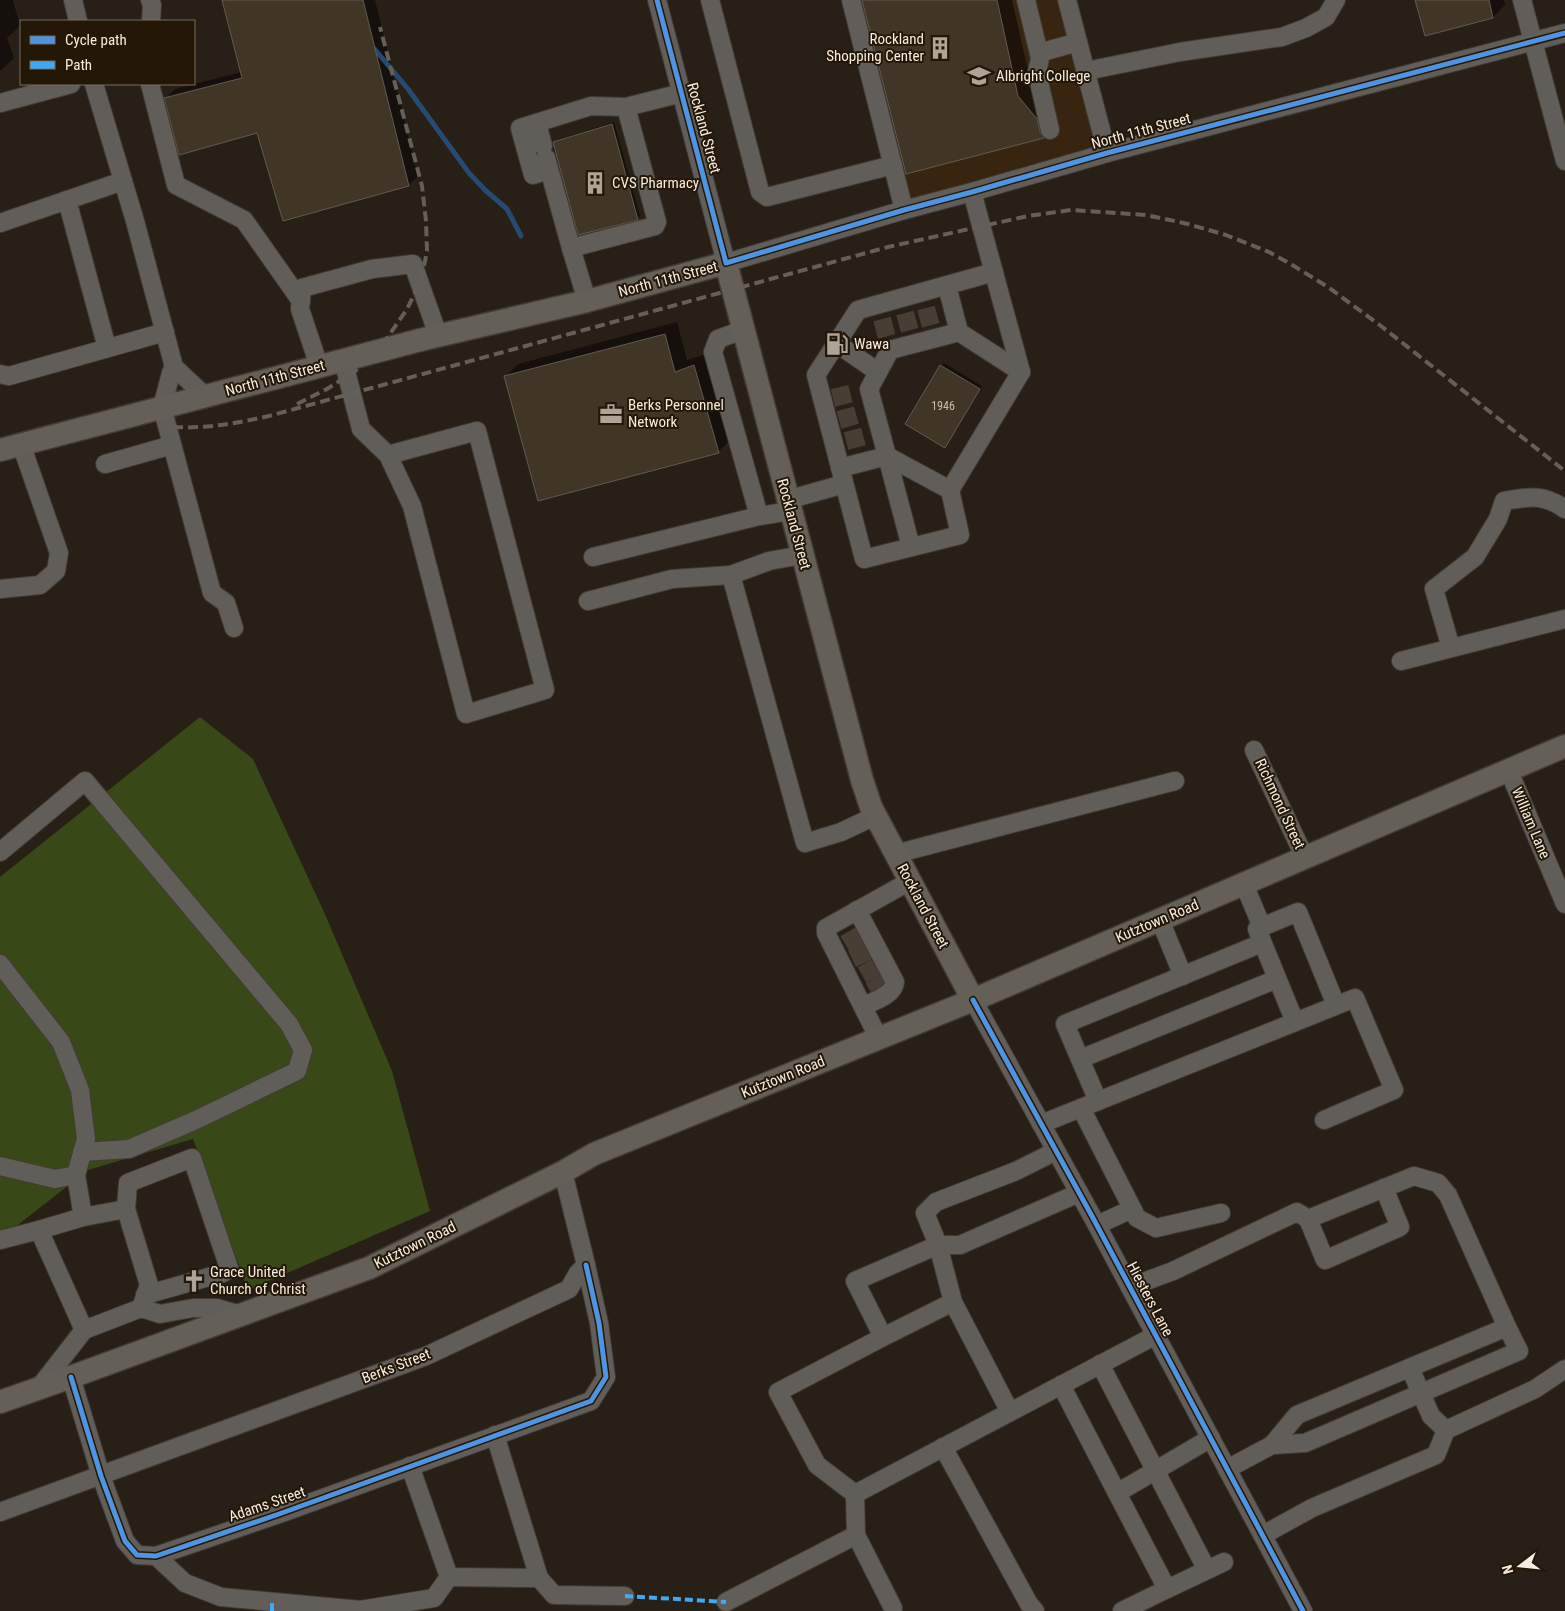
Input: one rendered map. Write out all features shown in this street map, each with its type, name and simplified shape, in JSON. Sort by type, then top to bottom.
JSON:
[{"type":"main road","name":"North 11th Street","points":[[11,447],[438,335],[587,300],[726,263]]},
{"type":"main road","name":"Rockland Street","points":[[726,263],[862,780],[876,816],[895,854],[973,1000]]},
{"type":"main road","name":"Kutztown Road","points":[[0,1402],[369,1268],[563,1172],[594,1154],[973,1000],[1565,746]]},
{"type":"street","points":[[73,0],[78,20]]},
{"type":"street","points":[[150,0],[152,5],[151,20]]},
{"type":"street","name":"Rockland Street","points":[[657,0],[726,263]]},
{"type":"street","points":[[710,0],[760,192],[767,197],[893,165]]},
{"type":"street","points":[[851,0],[904,210]]},
{"type":"street","points":[[1026,0],[1040,58],[1037,73],[1050,130]]},
{"type":"street","points":[[1067,0],[1107,153]]},
{"type":"street","points":[[1086,71],[1180,52],[1282,36],[1306,28],[1326,17],[1336,0]]},
{"type":"street","points":[[1522,0],[1565,161]]},
{"type":"street","name":"North 11th Street","points":[[726,263],[904,210],[1107,153],[1565,33]]},
{"type":"street","points":[[1039,53],[1078,42]]},
{"type":"street","points":[[0,103],[67,85]]},
{"type":"street","points":[[94,85],[123,181],[174,367],[206,396]]},
{"type":"street","points":[[150,85],[176,185],[244,220],[301,300]]},
{"type":"street","points":[[546,158],[533,175],[520,128],[591,106],[626,107],[682,93]]},
{"type":"street","points":[[571,248],[655,226],[657,222],[626,107]]},
{"type":"street","points":[[537,123],[587,300]]},
{"type":"street","points":[[0,223],[123,181]]},
{"type":"street","points":[[972,192],[994,272],[1021,372],[950,490],[960,534],[864,559],[842,476],[840,443],[828,399],[816,375],[858,310],[880,312],[924,300],[946,286],[994,272]]},
{"type":"street","points":[[67,200],[107,348]]},
{"type":"street","points":[[319,366],[300,309],[302,288],[372,269],[413,264],[438,335]]},
{"type":"street","points":[[946,286],[959,332]]},
{"type":"street","points":[[743,330],[718,340],[713,352],[759,516]]},
{"type":"street","points":[[0,374],[9,376],[165,332]]},
{"type":"street","points":[[911,547],[887,456],[875,434],[863,390],[878,372],[889,346],[933,334],[959,332],[1021,372]]},
{"type":"street","points":[[836,343],[878,372]]},
{"type":"street","points":[[343,360],[361,429],[388,455],[412,506],[466,714],[544,690],[477,432],[388,455]]},
{"type":"street","points":[[174,367],[162,407],[212,593],[226,603],[234,628]]},
{"type":"street","points":[[105,464],[172,444]]},
{"type":"street","points":[[0,589],[40,585],[56,571],[59,553],[11,447]]},
{"type":"street","points":[[887,456],[950,490]]},
{"type":"street","points":[[593,557],[759,516],[789,505],[842,476],[887,456]]},
{"type":"street","points":[[1451,648],[1434,589],[1475,557],[1498,519],[1504,501],[1534,496],[1560,505],[1565,509]]},
{"type":"street","points":[[588,601],[672,579],[731,575],[769,561],[802,554]]},
{"type":"street","points":[[731,575],[805,843],[841,832],[876,816]]},
{"type":"street","points":[[1401,661],[1565,619]]},
{"type":"street","name":"Richmond Street","points":[[1254,750],[1305,858]]},
{"type":"street","name":"William Lane","points":[[1509,770],[1565,904]]},
{"type":"street","points":[[0,852],[85,781],[290,1024],[303,1050],[297,1071],[196,1120],[129,1149],[82,1152]]},
{"type":"street","points":[[895,854],[1175,781]]},
{"type":"street","points":[[864,998],[891,992],[894,987],[860,955],[826,933],[826,928],[910,881]]},
{"type":"street","points":[[1244,884],[1277,979],[1295,1022]]},
{"type":"street","points":[[857,910],[864,998],[879,1038]]},
{"type":"street","points":[[1098,1101],[1065,1024],[1183,976],[1262,935],[1298,912],[1336,1006]]},
{"type":"street","points":[[1160,920],[1183,976]]},
{"type":"street","points":[[0,964],[62,1042],[80,1090],[86,1139],[76,1175],[83,1217]]},
{"type":"street","points":[[1080,1059],[1277,979]]},
{"type":"street","points":[[1041,1124],[1355,998],[1394,1090],[1324,1120]]},
{"type":"street","name":"Hiesters Lane","points":[[973,1000],[1097,1225],[1303,1611]]},
{"type":"street","points":[[1080,1108],[1136,1218],[1156,1228],[1221,1212]]},
{"type":"street","points":[[1010,1412],[953,1302],[938,1245],[925,1213],[936,1202],[1016,1170],[1056,1151]]},
{"type":"street","points":[[38,1389],[84,1330],[143,1302],[223,1273],[229,1268],[192,1158],[128,1183],[126,1209],[149,1285],[143,1302]]},
{"type":"street","points":[[0,1166],[55,1179],[76,1175]]},
{"type":"street","points":[[563,1172],[586,1265]]},
{"type":"street","points":[[1272,1445],[1305,1443],[1519,1351],[1448,1195],[1438,1183],[1414,1176],[1308,1219]]},
{"type":"street","points":[[1130,1287],[1173,1271],[1297,1212],[1308,1219],[1325,1260],[1400,1227],[1384,1188]]},
{"type":"street","points":[[883,1337],[855,1281],[938,1245],[960,1246],[1079,1193]]},
{"type":"street","points":[[0,1240],[83,1217],[126,1209]]},
{"type":"street","points":[[1097,1225],[1132,1209]]},
{"type":"street","points":[[39,1230],[84,1330]]},
{"type":"street","name":"Adams Street","points":[[156,1556],[591,1401],[606,1377],[599,1323],[586,1265]]},
{"type":"street","name":"Berks Street","points":[[101,1476],[426,1356],[569,1289],[586,1265]]},
{"type":"street","points":[[143,1302],[160,1314],[193,1308],[216,1308],[241,1315]]},
{"type":"street","points":[[854,1494],[817,1466],[778,1392],[953,1302]]},
{"type":"street","points":[[1227,1469],[1272,1445],[1297,1415],[1507,1327]]},
{"type":"street","points":[[854,1494],[1156,1335]]},
{"type":"street","points":[[1100,1364],[1207,1570]]},
{"type":"street","points":[[1410,1368],[1431,1416],[1446,1430]]},
{"type":"street","points":[[1262,1535],[1312,1508],[1436,1455],[1446,1430],[1535,1389],[1565,1369]]},
{"type":"street","points":[[72,1377],[101,1476],[125,1541],[137,1555],[156,1556],[185,1583],[221,1597],[360,1610],[434,1598],[449,1577]]},
{"type":"street","points":[[1061,1385],[1167,1589]]},
{"type":"street","points":[[490,1436],[539,1578],[554,1595],[625,1596]]},
{"type":"street","points":[[1116,1493],[1211,1438]]},
{"type":"street","points":[[943,1447],[1028,1604],[1035,1611]]},
{"type":"street","points":[[410,1466],[449,1577]]},
{"type":"street","points":[[0,1512],[101,1476]]},
{"type":"street","points":[[854,1494],[856,1535],[893,1608]]},
{"type":"street","points":[[726,1602],[856,1535]]},
{"type":"street","points":[[1122,1611],[1224,1562]]},
{"type":"street","points":[[449,1577],[539,1578]]},
{"type":"shaded area","name":"Albright College","points":[[853,0],[1067,0],[1107,153],[904,210]]},
{"type":"green space","points":[[200,717],[253,759],[324,912],[392,1071],[430,1211],[248,1290],[193,1139],[88,1170],[0,1239],[0,877]]},
{"type":"building","points":[[222,0],[363,0],[409,186],[283,221],[257,133],[179,155],[164,98],[242,78]]},
{"type":"building","name":"Rockland Shopping Center","points":[[862,0],[997,0],[1018,96],[1037,119],[1040,132],[1044,138],[906,174]]},
{"type":"building","points":[[1415,0],[1489,0],[1493,18],[1425,36]]},
{"type":"building","name":"CVS Pharmacy","points":[[612,124],[638,220],[578,235],[553,142]]},
{"type":"building","name":"Berks Personnel Network","points":[[665,334],[675,372],[694,365],[719,453],[538,501],[504,376]]},
{"type":"building","points":[[940,365],[980,389],[945,448],[905,424]]},
{"type":"waterway","points":[[372,46],[408,89],[469,173],[507,209],[521,236]]},
{"type":"tunnel","points":[[926,308],[932,330]]},
{"type":"tunnel","points":[[905,313],[911,335]]},
{"type":"tunnel","points":[[882,319],[888,341]]},
{"type":"tunnel","points":[[833,398],[857,392]]},
{"type":"tunnel","points":[[839,420],[864,413]]},
{"type":"tunnel","points":[[846,441],[869,435]]},
{"type":"tunnel","points":[[845,944],[860,935]]},
{"type":"tunnel","points":[[852,959],[868,951]]},
{"type":"tunnel","points":[[862,975],[876,967]]},
{"type":"tunnel","points":[[870,991],[886,982]]},
{"type":"railway","points":[[297,404],[327,389],[355,371],[379,350],[407,309],[421,281],[427,251],[422,186],[380,27]]},
{"type":"railway","points":[[173,427],[209,426],[269,416],[888,247],[1028,216],[1071,210],[1146,215],[1226,235],[1269,252],[1328,287],[1381,326],[1565,471]]},
{"type":"marked path","points":[[625,1596],[726,1602]]},
{"type":"marked path","points":[[272,1601],[272,1611]]},
{"type":"cycle path","points":[[657,0],[726,263],[904,210],[1107,153],[1565,33]]},
{"type":"cycle path","points":[[973,1000],[1093,1218],[1303,1611]]},
{"type":"cycle path","points":[[71,1377],[101,1476],[125,1541],[137,1555],[156,1556],[279,1514],[591,1401],[606,1377],[599,1323],[586,1265]]},
{"type":"place","name":"Rockland Shopping Center","points":[[940,48]]},
{"type":"place","name":"Albright College","points":[[979,76]]},
{"type":"place","name":"CVS Pharmacy","points":[[595,183]]},
{"type":"place","name":"Wawa","points":[[837,344]]},
{"type":"place","name":"Berks Personnel Network","points":[[611,414]]},
{"type":"place","name":"Grace United Church of Christ","points":[[194,1281]]}]
